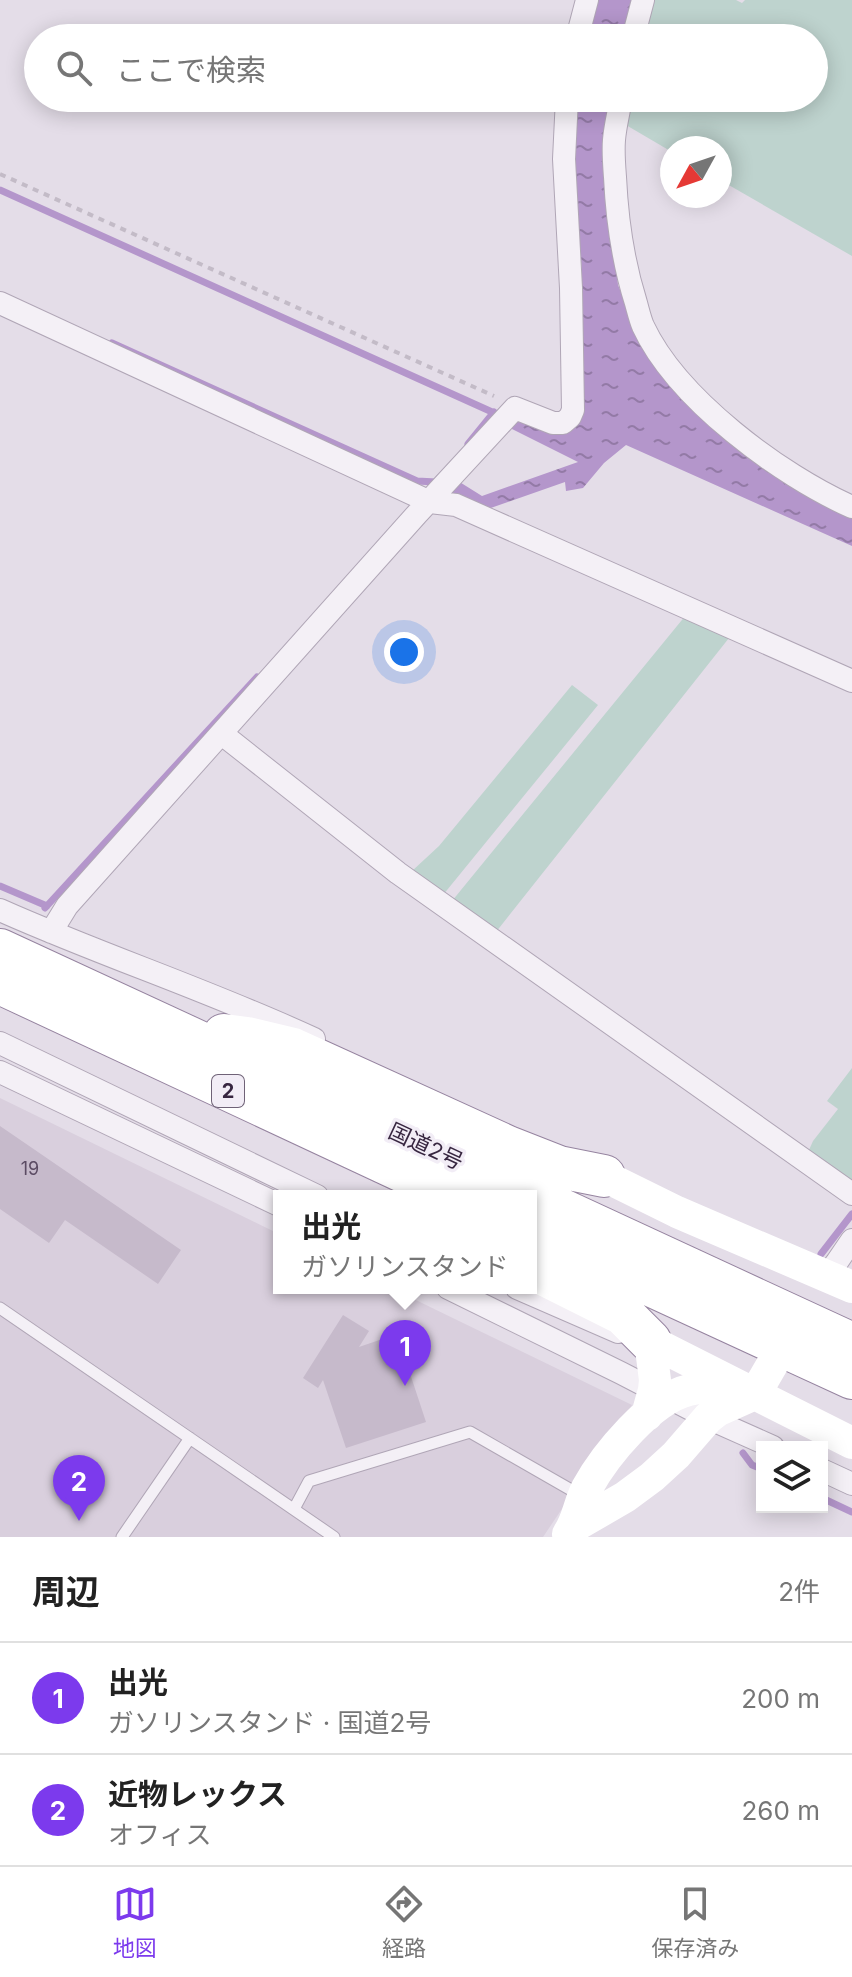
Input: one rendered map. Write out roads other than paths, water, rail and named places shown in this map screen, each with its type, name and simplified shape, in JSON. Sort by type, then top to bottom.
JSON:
[{"type":"highway","name":"国道2号","points":[[0,950],[520,1190]]},
{"type":"highway","name":"国道2号","points":[[0,983],[443,1190]]},
{"type":"highway","points":[[171,1028],[247,1038],[293,1049],[533,1157],[559,1167],[604,1176]]},
{"type":"highway","points":[[202,1079],[240,1119],[375,1190]]},
{"type":"highway","name":"国道2号","points":[[537,1198],[852,1344]]},
{"type":"highway","points":[[537,1233],[852,1378]]},
{"type":"highway","points":[[537,1271],[623,1314],[650,1341]]},
{"type":"street","points":[[581,24],[587,0]]},
{"type":"street","points":[[637,24],[643,0]]},
{"type":"street","points":[[51,932],[67,906],[222,734],[423,498],[508,416],[553,423],[563,423],[570,417],[573,410],[564,159],[566,112]]},
{"type":"street","points":[[619,112],[613,143],[616,202],[626,271],[643,326],[666,364],[703,405],[789,474],[852,507]]},
{"type":"street","points":[[0,303],[423,498],[456,505],[852,681]]},
{"type":"street","points":[[222,734],[398,873],[852,1194]]},
{"type":"street","points":[[0,910],[264,1015],[830,1287],[837,1262],[852,1240]]},
{"type":"street","points":[[0,1043],[302,1190]]},
{"type":"street","points":[[0,1072],[273,1202]]},
{"type":"street","points":[[459,1294],[657,1401],[708,1418],[760,1441]]},
{"type":"street","points":[[530,1294],[616,1332],[650,1341],[852,1443]]},
{"type":"street","points":[[650,1341],[657,1401]]},
{"type":"street","points":[[581,1518],[625,1497],[676,1455],[708,1418],[726,1406],[755,1394],[773,1363]]},
{"type":"street","points":[[581,1518],[598,1467],[657,1401],[697,1389],[755,1394]]},
{"type":"street","points":[[828,1473],[852,1484]]},
{"type":"lane","points":[[0,1308],[334,1537]]},
{"type":"lane","points":[[294,1509],[309,1481],[470,1432],[581,1518]]},
{"type":"lane","points":[[122,1537],[190,1438]]},
{"type":"water","points":[[595,0],[634,0],[627,24],[589,24]]},
{"type":"water","points":[[577,112],[609,112],[605,152],[618,285],[631,315],[656,358],[852,511],[852,546],[626,445],[604,463],[583,488],[566,491],[565,482],[485,510],[449,491],[458,481],[482,496],[578,462],[508,427],[516,418],[560,434],[582,417],[582,273],[574,164]]},
{"type":"waterway","points":[[0,190],[501,416]]},
{"type":"waterway","points":[[112,343],[417,481],[436,482],[439,478]]},
{"type":"waterway","points":[[468,444],[494,412]]},
{"type":"waterway","points":[[45,908],[257,677]]},
{"type":"waterway","points":[[0,886],[47,906]]},
{"type":"waterway","points":[[821,1254],[852,1214]]},
{"type":"waterway","points":[[743,1453],[756,1467]]},
{"type":"waterway","points":[[828,1501],[852,1512]]},
{"type":"place","name":"出光","points":[[405,1386]]},
{"type":"place","name":"近物レックス","points":[[79,1521]]}]
